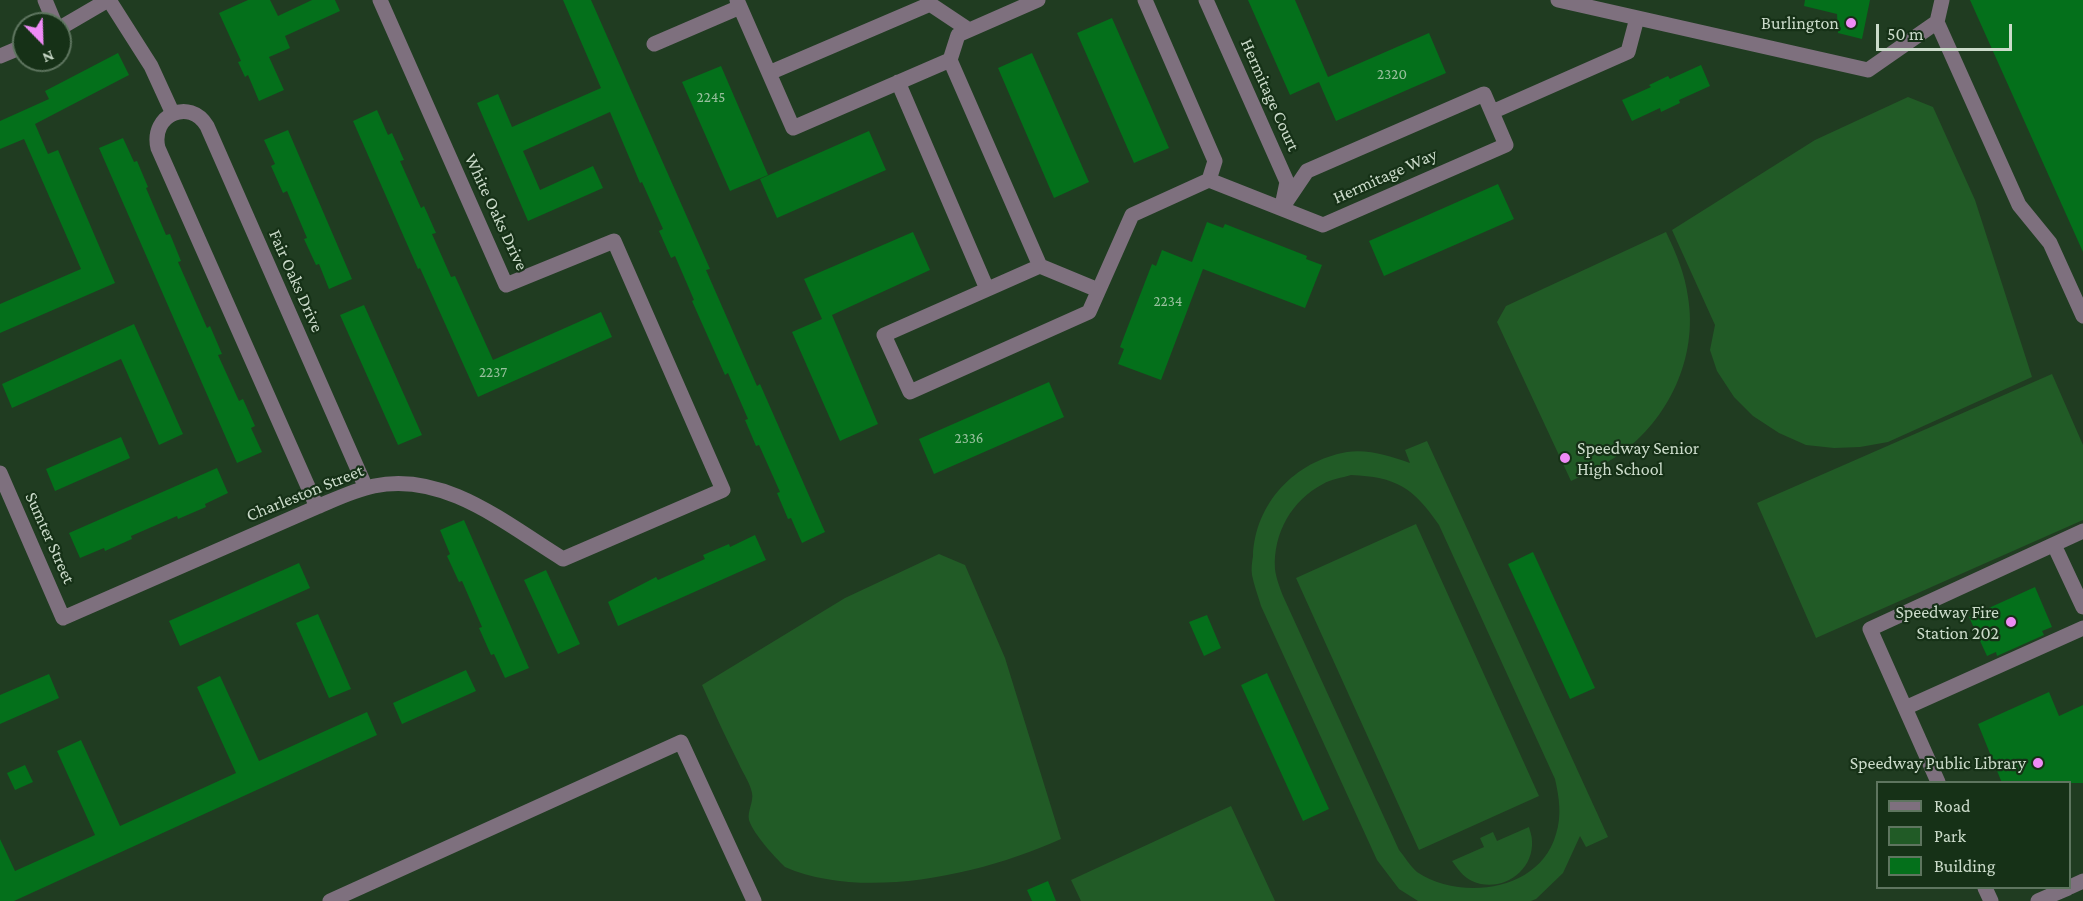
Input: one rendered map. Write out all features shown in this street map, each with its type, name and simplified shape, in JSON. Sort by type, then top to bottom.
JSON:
[{"type":"street","points":[[72,21],[109,0],[151,66],[173,114],[160,125],[157,137],[158,148],[317,507]]},
{"type":"street","name":"White Oaks Drive","points":[[380,0],[506,285],[614,241],[723,490]]},
{"type":"street","points":[[1038,0],[958,35],[950,60],[1040,266],[1098,290]]},
{"type":"street","points":[[1040,266],[884,335],[909,392],[1089,312],[1132,215],[1209,180],[1215,161],[1145,0]]},
{"type":"street","name":"Hermitage Court","points":[[1206,0],[1287,182],[1282,208]]},
{"type":"street","points":[[1558,0],[1868,70],[1937,22]]},
{"type":"street","points":[[1942,0],[1937,22],[2019,205],[2050,243],[2083,316]]},
{"type":"street","points":[[654,44],[738,4],[793,128],[950,60]]},
{"type":"street","points":[[769,73],[930,4],[969,30]]},
{"type":"street","points":[[1282,208],[1307,171],[1484,94],[1492,112],[1628,52],[1637,18]]},
{"type":"street","points":[[898,81],[987,289]]},
{"type":"street","name":"Fair Oaks Drive","points":[[173,114],[182,111],[195,114],[207,126],[366,488]]},
{"type":"street","name":"Hermitage Way","points":[[1209,180],[1323,225],[1506,145],[1492,112]]},
{"type":"street","name":"Sumter Street","points":[[0,473],[63,618]]},
{"type":"street","name":"Charleston Street","points":[[63,618],[317,507],[366,488],[386,484],[408,484],[449,492],[467,500],[563,560],[723,490]]},
{"type":"street","points":[[1937,781],[1870,629],[2083,531]]},
{"type":"street","points":[[2054,545],[2083,607]]},
{"type":"street","points":[[1905,708],[2083,628]]},
{"type":"street","points":[[330,901],[681,742],[754,901]]},
{"type":"street","points":[[2038,901],[2065,889]]},
{"type":"green space","points":[[1908,97],[1933,107],[1975,200],[2032,377],[1888,442],[1860,447],[1834,448],[1806,445],[1779,433],[1753,416],[1734,397],[1717,371],[1710,350],[1715,325],[1672,230],[1815,140]]},
{"type":"green space","points":[[1666,232],[1685,280],[1690,320],[1684,364],[1676,385],[1666,405],[1637,440],[1608,462],[1571,481],[1497,322],[1506,306]]},
{"type":"green space","points":[[2052,374],[2083,445],[2083,520],[1816,638],[1757,503]]},
{"type":"green space","points":[[1427,441],[1608,837],[1586,847],[1580,836],[1563,873],[1531,901],[1418,901],[1399,889],[1377,860],[1261,606],[1254,583],[1252,563],[1255,537],[1261,519],[1270,502],[1295,475],[1328,457],[1355,451],[1371,452],[1410,463],[1405,450]],"holes":[[[1351,475],[1392,482],[1412,493],[1439,525],[1555,779],[1559,799],[1558,827],[1547,853],[1534,868],[1516,879],[1497,886],[1476,888],[1435,881],[1417,872],[1399,850],[1281,590],[1276,572],[1277,543],[1294,508],[1302,499],[1326,482]]]},
{"type":"green space","points":[[1416,524],[1539,796],[1419,850],[1296,578]]},
{"type":"green space","points":[[939,554],[965,565],[1005,658],[1061,839],[1029,852],[959,873],[886,883],[850,882],[816,877],[785,867],[755,832],[749,820],[751,789],[702,685],[845,598]]},
{"type":"green space","points":[[1231,806],[1275,901],[1081,901],[1071,880]]},
{"type":"green space","points":[[1529,827],[1532,841],[1527,862],[1513,878],[1504,882],[1493,885],[1472,881],[1463,875],[1452,861],[1484,847],[1480,838],[1493,832],[1497,841]]},
{"type":"building","points":[[248,0],[270,0],[278,16],[312,0],[335,0],[340,11],[285,36],[290,48],[269,57],[284,90],[259,101],[248,75],[245,77],[238,62],[241,61],[219,13]]},
{"type":"building","points":[[563,0],[591,0],[710,269],[706,270],[757,386],[760,384],[825,532],[802,543],[791,518],[788,519],[777,493],[780,492],[759,445],[756,446],[745,420],[748,419],[728,373],[725,375],[675,256],[671,258],[659,231],[663,229],[642,182],[640,183],[610,112],[523,151],[540,190],[593,166],[603,188],[528,221],[477,103],[498,94],[512,127],[601,88]]},
{"type":"building","points":[[1248,0],[1295,0],[1328,77],[1429,33],[1446,73],[1336,121],[1319,82],[1290,95]]},
{"type":"building","name":"Burlington","points":[[1805,0],[1870,0],[1862,39],[1838,33],[1837,14],[1804,6]]},
{"type":"building","points":[[1970,0],[2083,0],[2083,252]]},
{"type":"building","points":[[1112,18],[1169,148],[1134,163],[1077,33]]},
{"type":"building","points":[[118,53],[129,75],[35,124],[48,154],[58,150],[115,283],[0,333],[0,304],[81,269],[24,139],[0,149],[0,121],[49,99],[45,91]]},
{"type":"building","points":[[1032,53],[1089,182],[1054,198],[998,68]]},
{"type":"building","points":[[1701,65],[1710,86],[1679,100],[1680,103],[1661,112],[1660,108],[1632,121],[1622,100],[1651,87],[1649,85],[1668,76],[1670,79]]},
{"type":"building","points":[[721,66],[768,175],[730,191],[682,82]]},
{"type":"building","points":[[377,110],[388,135],[392,133],[404,160],[400,161],[421,208],[424,206],[436,233],[432,234],[451,277],[455,276],[493,360],[601,312],[612,337],[478,397],[420,268],[418,269],[353,121]]},
{"type":"building","points":[[288,130],[352,279],[329,289],[319,264],[316,265],[304,239],[307,238],[287,191],[283,193],[271,166],[275,164],[264,140]]},
{"type":"building","points":[[869,131],[886,170],[777,218],[760,179]]},
{"type":"building","points":[[123,138],[134,162],[137,161],[166,235],[170,234],[181,261],[178,262],[207,328],[210,326],[222,354],[218,355],[239,401],[243,399],[255,426],[251,428],[262,452],[237,463],[99,148]]},
{"type":"building","points":[[1498,184],[1514,219],[1384,276],[1369,241]]},
{"type":"building","points":[[1207,222],[1223,228],[1225,224],[1307,256],[1306,259],[1322,265],[1305,308],[1203,269],[1161,380],[1118,364],[1124,349],[1120,347],[1152,264],[1156,266],[1162,250],[1192,262]]},
{"type":"building","points":[[913,232],[930,270],[832,315],[878,424],[840,441],[792,332],[822,319],[804,279]]},
{"type":"building","points":[[364,305],[422,435],[398,445],[340,315]]},
{"type":"building","points":[[134,324],[183,434],[159,445],[121,359],[12,408],[2,384]]},
{"type":"building","points":[[1049,382],[1064,417],[934,474],[919,439]]},
{"type":"building","points":[[121,437],[130,458],[55,491],[46,469]]},
{"type":"building","points":[[217,468],[228,493],[205,504],[206,507],[178,519],[177,516],[131,536],[132,539],[105,551],[104,548],[80,558],[69,533]]},
{"type":"building","points":[[464,520],[529,668],[505,678],[494,654],[491,655],[479,628],[482,627],[462,581],[459,582],[447,556],[450,554],[440,530]]},
{"type":"building","points":[[755,535],[766,560],[618,626],[608,602],[656,577],[658,580],[705,559],[703,555],[729,544],[730,547]]},
{"type":"building","points":[[1533,552],[1595,688],[1570,699],[1508,564]]},
{"type":"building","points":[[299,563],[310,588],[180,646],[169,621]]},
{"type":"building","points":[[546,570],[580,644],[558,654],[524,580]]},
{"type":"building","name":"Speedway Fire Station 202","points":[[2035,587],[2052,627],[2042,631],[2044,635],[1997,656],[1996,652],[1987,656],[1969,617]]},
{"type":"building","points":[[318,614],[351,689],[329,698],[296,623]]},
{"type":"building","points":[[1207,615],[1221,648],[1204,656],[1189,622]]},
{"type":"building","points":[[466,670],[476,691],[402,724],[393,703]]},
{"type":"building","points":[[1267,673],[1329,809],[1303,821],[1241,685]]},
{"type":"building","points":[[49,674],[59,698],[0,724],[0,695]]},
{"type":"building","points":[[220,676],[259,761],[367,712],[377,735],[14,901],[0,901],[0,839],[15,871],[95,835],[57,751],[81,740],[120,826],[236,773],[197,687]]},
{"type":"building","name":"Speedway Public Library","points":[[2049,692],[2059,716],[2083,705],[2083,783],[2001,781],[1978,724]]},
{"type":"building","points":[[25,765],[33,782],[15,790],[7,773]]},
{"type":"building","points":[[1048,881],[1056,901],[1032,901],[1027,890]]},
{"type":"place","name":"Burlington","points":[[1851,23]]},
{"type":"place","name":"Speedway Senior High School","points":[[1565,458]]},
{"type":"place","name":"Speedway Fire Station 202","points":[[2011,622]]},
{"type":"place","name":"Speedway Public Library","points":[[2038,763]]}]
